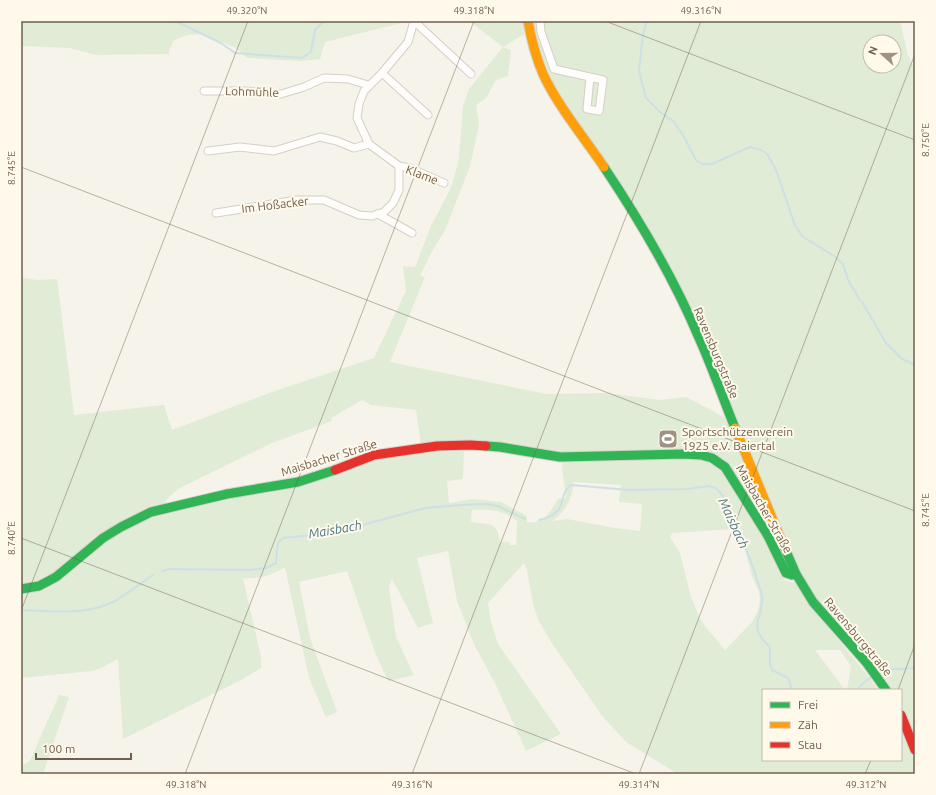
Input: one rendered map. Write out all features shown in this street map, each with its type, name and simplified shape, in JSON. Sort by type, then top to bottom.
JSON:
[{"type":"street","points":[[378,214],[384,212],[393,203],[399,190],[399,166],[369,144],[356,118],[358,104],[364,91],[368,85],[382,73],[408,42],[415,21],[471,74]]},
{"type":"street","name":"Ravensburgstraße","points":[[528,21],[536,57],[553,93],[614,182],[688,314],[754,477],[796,574],[814,602],[866,662],[885,689]]},
{"type":"street","points":[[540,21],[541,32],[554,69],[590,77],[603,80],[599,111],[587,109],[590,77]]},
{"type":"street","points":[[382,73],[428,114]]},
{"type":"street","name":"Lohmühle","points":[[204,91],[245,91],[281,94],[304,87],[324,78],[348,79],[368,85]]},
{"type":"street","points":[[208,151],[240,147],[274,151],[320,137],[354,148],[369,144]]},
{"type":"street","name":"Klame","points":[[399,166],[410,168],[444,183]]},
{"type":"street","name":"Im Hoßacker","points":[[216,213],[297,200],[324,200],[359,215],[372,216],[378,214]]},
{"type":"street","points":[[378,214],[412,233]]},
{"type":"street","name":"Maisbacher Straße","points":[[21,589],[39,586],[56,577],[103,538],[140,517],[158,510],[232,493],[298,482],[374,455],[437,446],[470,445],[500,447],[560,456],[684,454],[701,455],[712,458],[722,464],[730,474],[750,509],[768,536],[786,573],[792,575],[796,574]]},
{"type":"street","points":[[902,718],[915,750]]},
{"type":"green space","points":[[21,21],[410,21],[325,42],[320,59],[300,61],[247,58],[236,48],[203,34],[187,35],[174,40],[169,50],[169,54],[96,55],[70,48],[21,46]]},
{"type":"green space","points":[[469,21],[524,21],[524,34],[503,47]]},
{"type":"green space","points":[[533,21],[900,21],[908,55],[915,70],[915,745],[902,714],[902,689],[891,689],[874,656],[859,638],[861,649],[814,596],[801,577],[716,368],[605,160],[556,90],[544,63],[533,28]]},
{"type":"green space","points":[[503,47],[511,50],[508,76],[496,80],[486,98],[476,105],[479,125],[470,166],[446,228],[430,255],[420,276],[425,277],[390,362],[546,394],[608,393],[660,400],[686,397],[724,417],[741,452],[764,508],[749,497],[728,468],[726,477],[730,477],[774,553],[782,577],[786,581],[797,583],[811,607],[877,689],[847,689],[851,666],[840,650],[815,650],[844,689],[762,689],[762,761],[902,761],[902,730],[909,745],[915,768],[915,774],[678,774],[626,742],[603,717],[551,642],[538,619],[533,604],[527,570],[524,563],[488,603],[491,622],[498,644],[561,734],[526,751],[495,683],[474,644],[457,601],[448,551],[417,558],[433,623],[418,628],[392,579],[389,587],[396,637],[414,675],[388,681],[375,652],[347,571],[299,582],[310,638],[337,712],[326,717],[309,678],[285,567],[275,573],[265,576],[243,578],[261,657],[261,668],[241,680],[123,739],[118,659],[92,671],[21,678],[21,591],[36,588],[62,576],[119,530],[133,522],[158,513],[304,483],[372,458],[439,449],[464,448],[463,479],[447,481],[449,503],[473,499],[501,502],[527,516],[527,522],[533,522],[546,516],[558,499],[566,498],[562,466],[564,460],[698,456],[699,450],[668,449],[559,452],[473,443],[421,445],[416,410],[371,405],[362,400],[331,418],[332,421],[272,443],[178,489],[167,499],[166,503],[124,522],[100,536],[50,579],[21,586],[21,278],[38,280],[57,279],[74,415],[164,405],[172,430],[272,392],[374,358],[406,291],[403,266],[415,267],[431,226],[451,188],[459,159],[463,106],[469,89]],"holes":[[[574,482],[621,485],[619,502],[642,504],[640,531],[567,519],[552,521],[565,509],[568,504],[572,494]],[[472,510],[502,512],[512,517],[517,521],[516,545],[510,545],[509,542],[500,542],[497,530],[492,525],[471,522]],[[735,529],[745,550],[760,599],[759,607],[753,621],[725,650],[700,619],[691,597],[680,553],[670,537],[672,533]]]},
{"type":"green space","points":[[59,695],[69,697],[43,774],[21,774],[21,766],[30,761]]},
{"type":"waterway","points":[[175,21],[221,43],[235,53],[302,58],[311,52],[315,30],[324,21]]},
{"type":"waterway","points":[[647,21],[643,34],[639,71],[646,98],[660,112],[673,121],[683,135],[696,160],[702,164],[712,164],[750,147],[761,150],[767,154],[776,170],[795,225],[802,236],[834,256],[843,264],[848,280],[860,300]]},
{"type":"waterway","points":[[862,302],[886,343],[902,359],[915,365]]},
{"type":"waterway","name":"Maisbach","points":[[539,520],[549,517],[559,509],[564,494],[571,485],[629,490],[687,489],[709,486],[716,488],[722,495],[738,530],[761,592],[762,603],[757,624],[760,636],[770,648],[770,664],[772,670],[788,678],[792,689]]},
{"type":"waterway","name":"Maisbach","points":[[162,571],[169,569],[250,570],[266,568],[276,563],[278,543],[283,538],[321,534],[351,528],[425,508],[486,504],[498,506],[525,519]]},
{"type":"waterway","name":"Maisbach","points":[[21,610],[69,612],[93,609],[115,601],[153,575]]},
{"type":"waterway","name":"Maisbach","points":[[880,670],[915,668]]},
{"type":"waterway","name":"Maisbach","points":[[859,687],[871,677]]},
{"type":"traffic: fast","points":[[604,167],[631,208],[679,294],[704,349],[735,428]]},
{"type":"traffic: fast","points":[[486,446],[560,457],[684,454],[701,455],[712,458],[725,467],[768,536],[786,573],[792,575],[796,574]]},
{"type":"traffic: fast","points":[[21,589],[39,586],[56,577],[103,538],[151,512],[227,494],[298,482],[335,470]]},
{"type":"traffic: fast","points":[[782,542],[796,574],[813,602],[866,662],[885,689]]},
{"type":"traffic: slow","points":[[528,21],[536,55],[549,87],[604,167]]},
{"type":"traffic: slow","points":[[735,428],[782,542]]},
{"type":"traffic: jam","points":[[335,470],[374,455],[437,446],[486,446]]},
{"type":"traffic: jam","points":[[902,718],[915,750]]},
{"type":"place","name":"Sportschützenverein 1925 e.V. Baiertal","points":[[668,439]]}]
